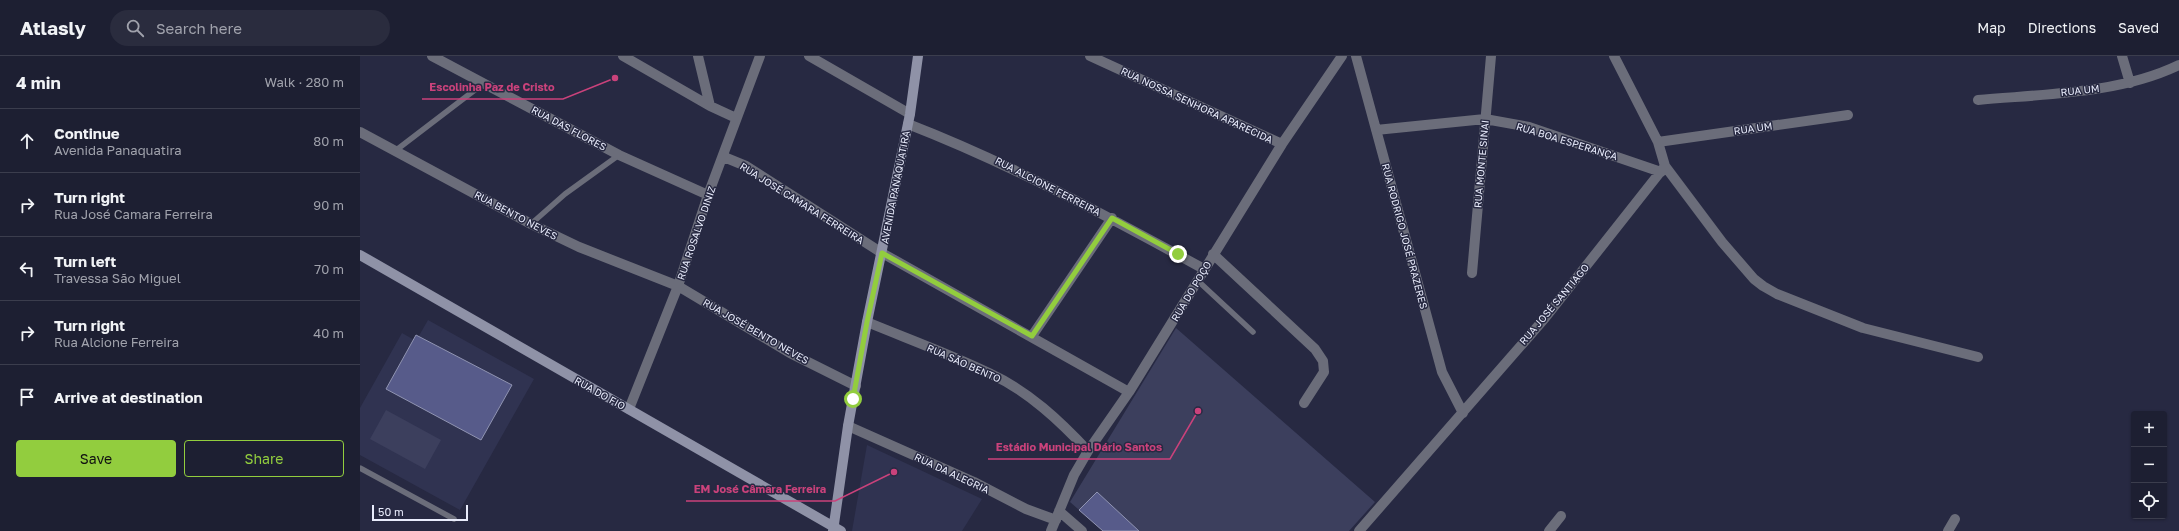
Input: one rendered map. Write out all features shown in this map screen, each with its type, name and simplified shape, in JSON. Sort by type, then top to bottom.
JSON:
[{"type":"street","name":"RUA DAS FLORES","points":[[432,56],[620,155],[708,195]]},
{"type":"street","points":[[623,56],[710,106],[736,118]]},
{"type":"street","points":[[698,56],[710,106]]},
{"type":"street","name":"RUA ROSALVO DINIZ","points":[[629,409],[678,286],[708,195],[724,157],[736,118],[760,56]]},
{"type":"street","name":"RUA ALCIONE FERREIRA","points":[[810,56],[909,119],[1112,218],[1204,269]]},
{"type":"street","name":"AVENIDA PANAQUATIRA","points":[[835,530],[848,426],[867,322],[909,119],[918,56]]},
{"type":"street","name":"RUA NOSSA SENHORA APARECIDA","points":[[1090,56],[1282,144]]},
{"type":"street","name":"RUA DO POÇO","points":[[1051,531],[1074,475],[1088,451],[1129,392],[1282,144],[1342,56]]},
{"type":"street","name":"RUA RODRIGO JOSÉ PRAZERES","points":[[1356,56],[1442,372],[1463,413]]},
{"type":"street","name":"RUA MONTE SINAI","points":[[1472,273],[1491,56]]},
{"type":"street","points":[[1614,56],[1658,142],[1663,169],[1754,279],[1777,294],[1863,328],[1978,357]]},
{"type":"street","points":[[2122,56],[2130,83]]},
{"type":"street","name":"RUA UM","points":[[1978,100],[2130,83],[2149,79],[2179,65]]},
{"type":"street","name":"RUA UM","points":[[1658,142],[1848,116]]},
{"type":"street","name":"RUA BOA ESPERANÇA","points":[[1376,130],[1485,119],[1529,127],[1663,169]]},
{"type":"street","name":"RUA BENTO NEVES","points":[[360,132],[531,224],[579,247],[678,286]]},
{"type":"street","name":"RUA JOSÉ CAMARA FERREIRA","points":[[724,157],[746,166],[882,253],[1032,336],[1129,392]]},
{"type":"street","name":"RUA JOSÉ SANTIAGO","points":[[1358,531],[1545,318],[1663,169]]},
{"type":"street","points":[[1032,336],[1112,218]]},
{"type":"street","points":[[1214,254],[1315,349],[1324,361],[1324,372],[1304,403]]},
{"type":"street","name":"RUA DO FIO","points":[[360,255],[462,316],[629,409],[835,530]]},
{"type":"street","name":"RUA JOSÉ BENTO NEVES","points":[[678,286],[790,354],[856,386]]},
{"type":"street","name":"RUA SÃO BENTO","points":[[867,322],[998,378],[1018,390],[1050,413],[1088,451]]},
{"type":"street","name":"RUA DA ALEGRIA","points":[[848,426],[974,482],[1026,509],[1057,515]]},
{"type":"street","points":[[1057,515],[1082,531]]},
{"type":"street","points":[[1549,531],[1561,516]]},
{"type":"street","points":[[1948,531],[1954,519]]},
{"type":"lane","points":[[395,151],[484,83]]},
{"type":"lane","points":[[531,224],[565,194],[620,155]]},
{"type":"lane","points":[[1197,280],[1253,332]]},
{"type":"lane","points":[[360,468],[454,519]]},
{"type":"shaded area","points":[[428,320],[534,379],[460,510],[360,455],[360,408],[402,333],[416,341]]},
{"type":"shaded area","points":[[1176,328],[1375,502],[1349,531],[1103,531],[1070,502]]},
{"type":"shaded area","points":[[386,410],[441,440],[425,469],[370,439]]},
{"type":"shaded area","points":[[867,445],[982,499],[962,531],[852,531]]},
{"type":"building","points":[[416,335],[512,385],[481,440],[386,389]]},
{"type":"building","points":[[1097,492],[1139,531],[1103,531],[1079,510]]},
{"type":"place","name":"Escolinha Paz de Cristo","points":[[615,78]]},
{"type":"place","name":"Estádio Municipal Dário Santos","points":[[1198,411]]},
{"type":"place","name":"EM José Câmara Ferreira","points":[[894,472]]},
{"type":"route","points":[[853,399],[867,322],[882,253],[1032,336],[1112,218],[1178,254]]}]
